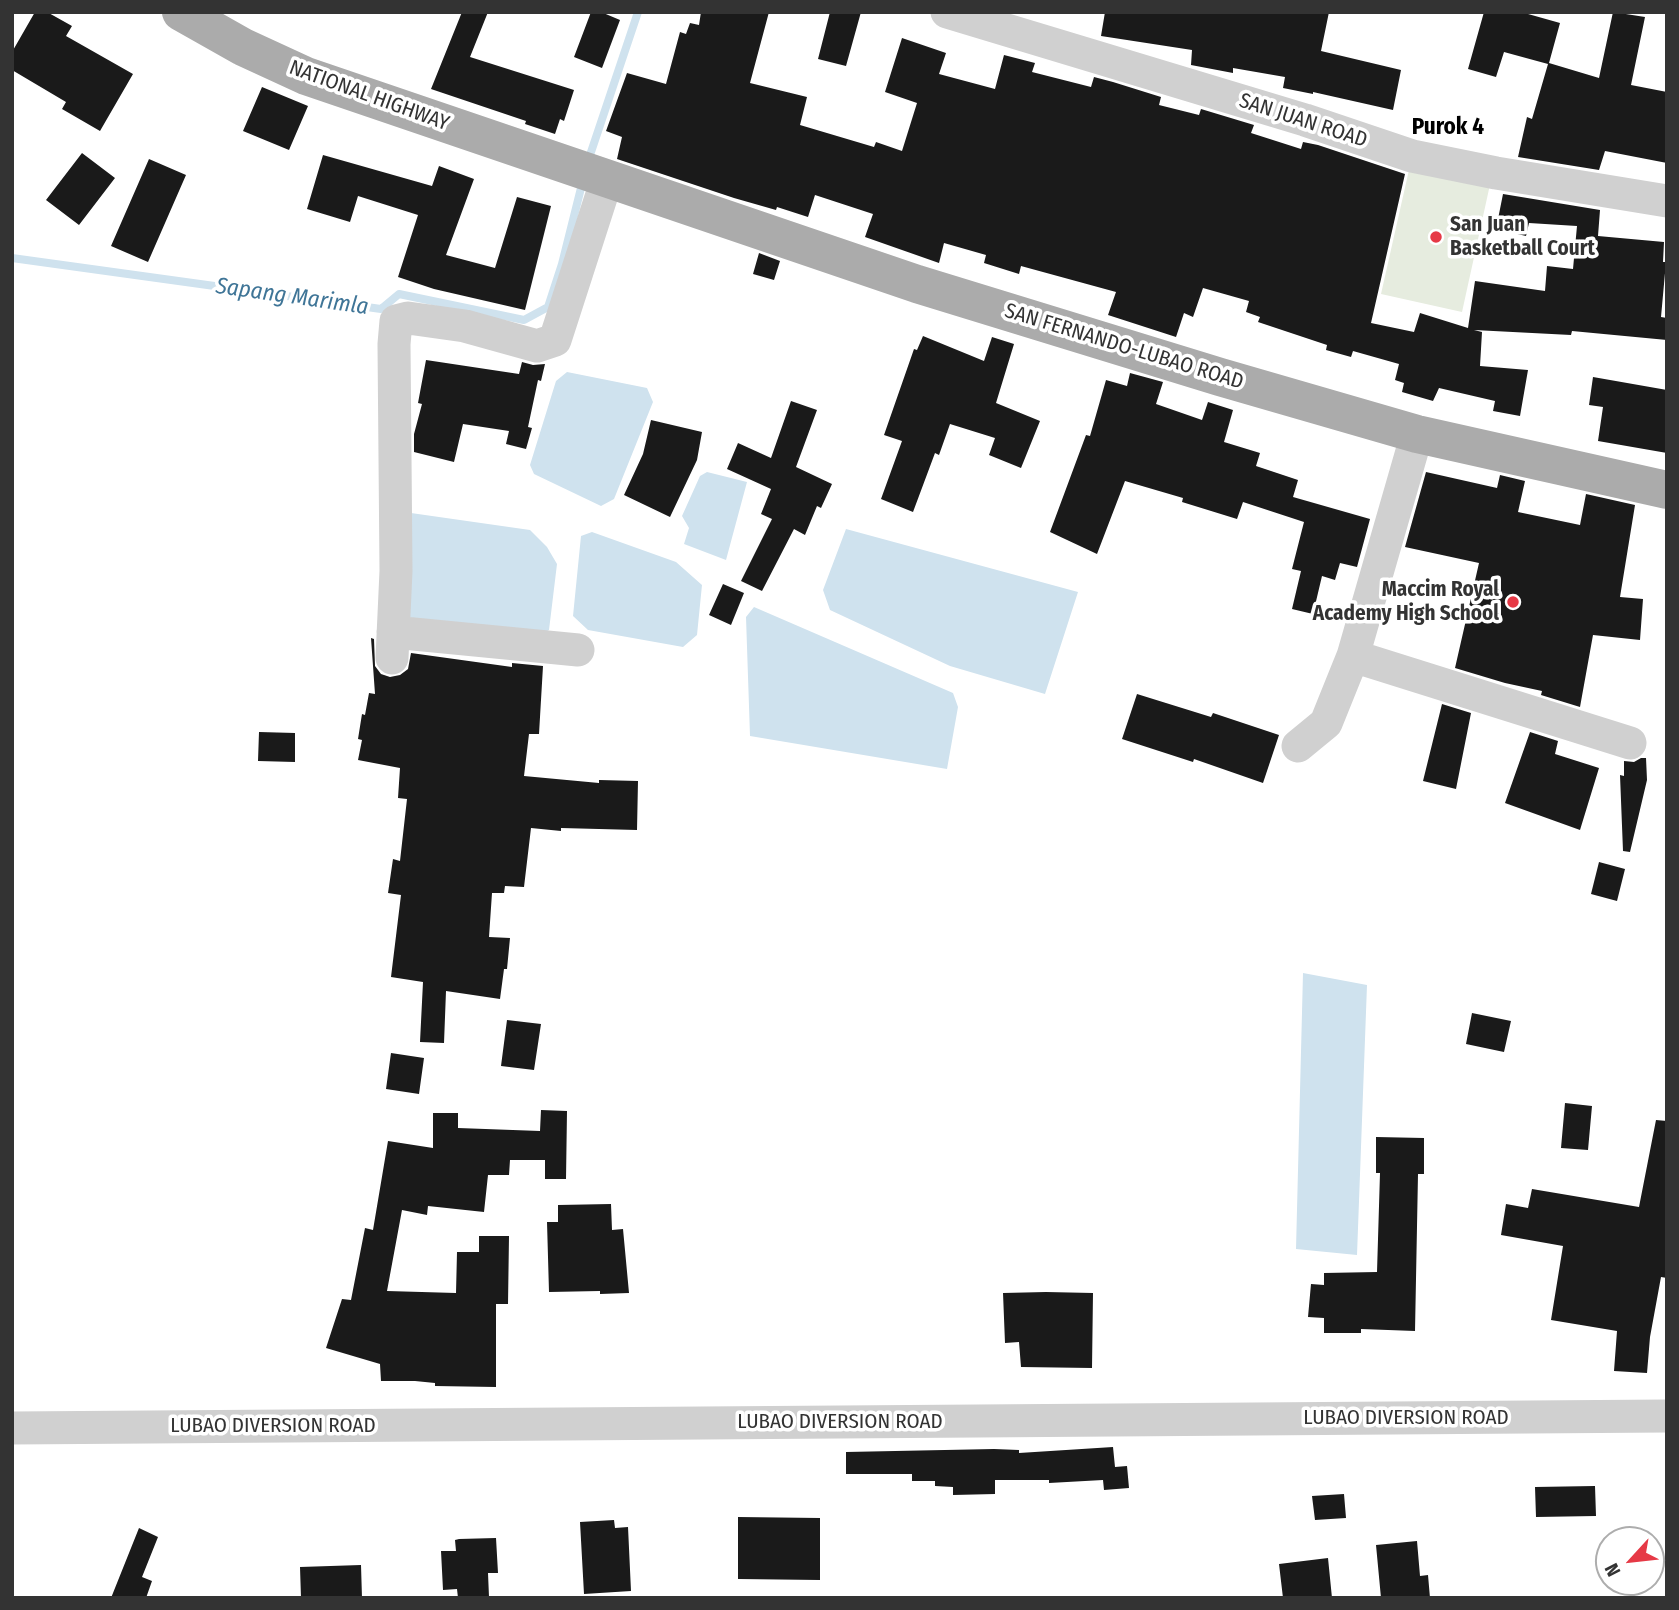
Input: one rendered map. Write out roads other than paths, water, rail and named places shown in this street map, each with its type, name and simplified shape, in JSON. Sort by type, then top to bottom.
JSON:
[{"type":"main road","name":"NATIONAL HIGHWAY","points":[[181,12],[243,47],[306,76],[587,173]]},
{"type":"main road","name":"SAN FERNANDO-LUBAO ROAD","points":[[587,173],[918,284],[1220,377],[1417,434],[1667,490]]},
{"type":"street","name":"SAN JUAN ROAD","points":[[954,13],[1305,120],[1412,156],[1496,173],[1667,201]]},
{"type":"street","points":[[578,650],[393,645],[396,571],[394,344],[396,321],[408,318],[493,344],[537,346],[555,340],[587,173]]},
{"type":"street","points":[[1298,747],[1326,723],[1353,656],[1417,434]]},
{"type":"street","points":[[1353,656],[1561,719],[1630,743]]},
{"type":"street","name":"LUBAO DIVERSION ROAD","points":[[12,1428],[1667,1416]]},
{"type":"water","points":[[567,372],[647,388],[653,402],[614,499],[601,506],[534,474],[530,465],[556,381]]},
{"type":"water","points":[[707,472],[747,482],[726,560],[684,544],[689,528],[682,516],[700,476]]},
{"type":"water","points":[[411,513],[530,530],[547,547],[557,564],[549,630],[539,635],[413,624],[407,616]]},
{"type":"water","points":[[846,529],[1078,592],[1045,694],[950,666],[830,610],[823,590]]},
{"type":"water","points":[[592,532],[676,562],[702,585],[697,635],[683,647],[588,630],[573,616],[581,536]]},
{"type":"water","points":[[754,607],[953,693],[958,707],[947,769],[750,736],[746,617]]},
{"type":"water","points":[[1303,973],[1367,985],[1357,1255],[1296,1249]]},
{"type":"waterway","name":"Sapang Marimla","points":[[588,161],[638,12]]},
{"type":"waterway","name":"Sapang Marimla","points":[[12,258],[381,309],[399,294],[524,320],[548,307],[583,180]]},
{"type":"place","name":"San Juan Basketball Court","points":[[1436,237]]},
{"type":"place","name":"Maccim Royal Academy High School","points":[[1513,602]]},
{"type":"district","name":"Purok 4","points":[[1448,128]]}]
